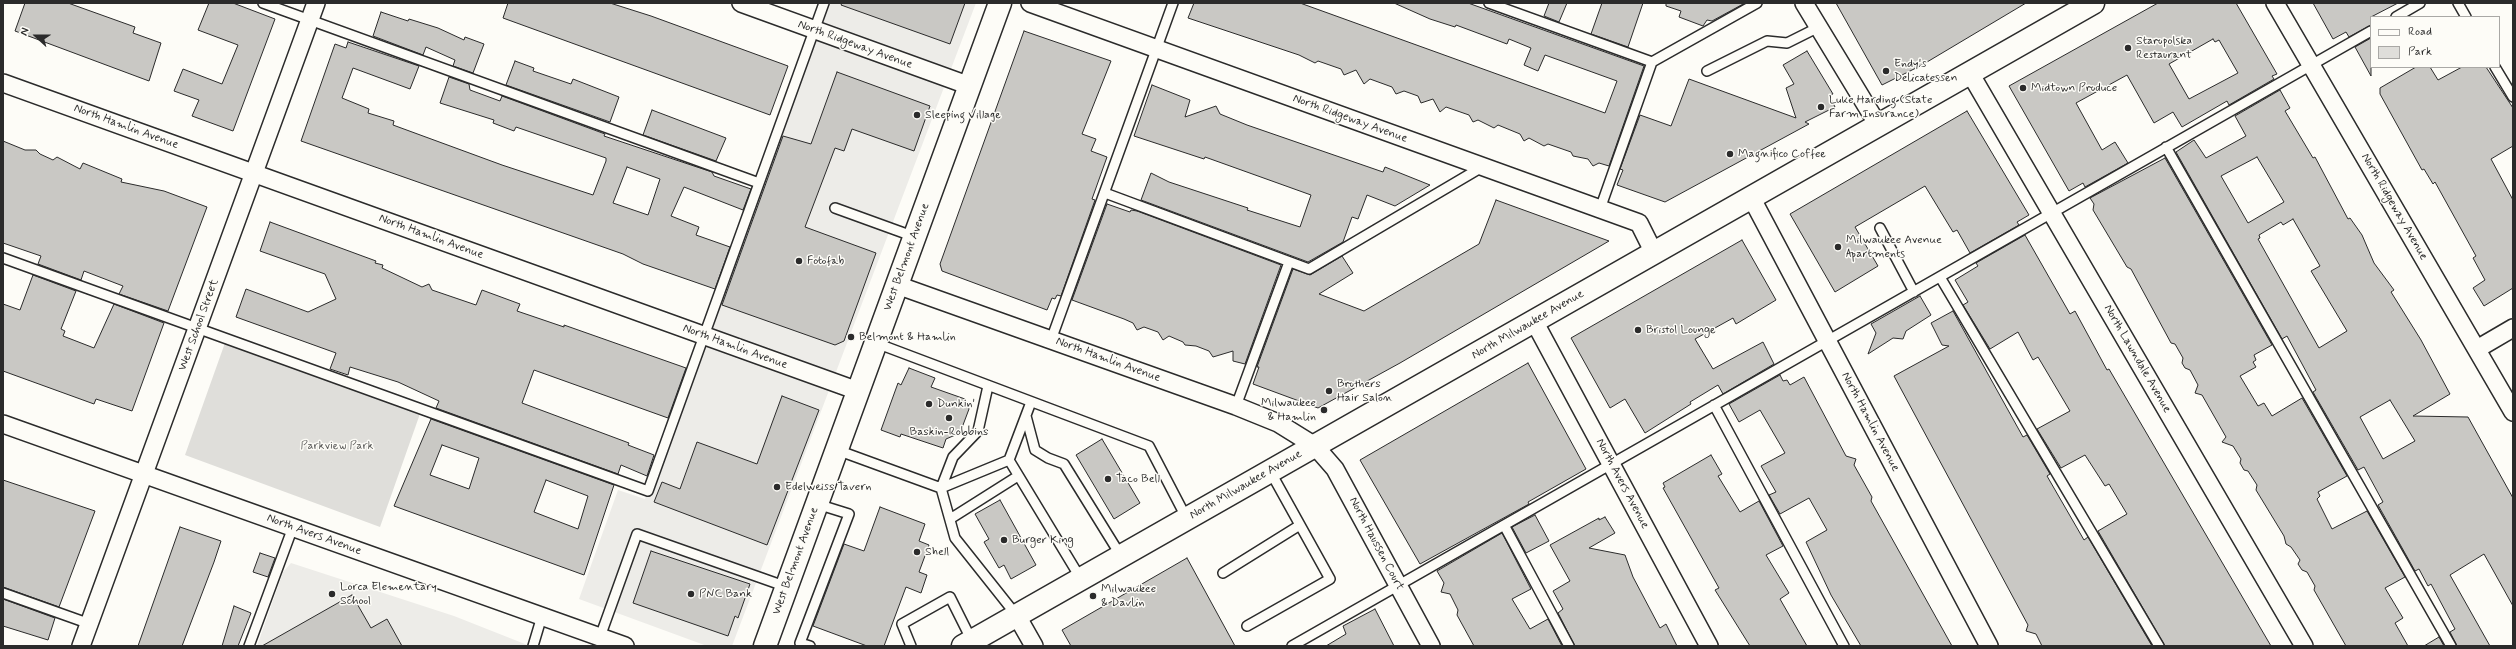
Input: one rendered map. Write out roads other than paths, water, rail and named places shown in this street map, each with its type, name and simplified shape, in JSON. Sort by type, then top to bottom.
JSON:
[{"type":"main road","name":"West Belmont Avenue","points":[[765,646],[1000,3]]},
{"type":"main road","name":"North Milwaukee Avenue","points":[[968,643],[2093,3]]},
{"type":"street","name":"West School Street","points":[[81,646],[316,3]]},
{"type":"street","name":"North Ridgeway Avenue","points":[[741,3],[970,86]]},
{"type":"street","name":"North Ridgeway Avenue","points":[[1030,3],[1639,223],[1654,253]]},
{"type":"street","points":[[1804,3],[1878,125]]},
{"type":"street","name":"North Ridgeway Avenue","points":[[2275,3],[2513,412]]},
{"type":"street","name":"North Lawndale Avenue","points":[[1970,73],[2304,646]]},
{"type":"street","name":"North Hamlin Avenue","points":[[3,83],[858,391]]},
{"type":"street","name":"North Hamlin Avenue","points":[[1751,198],[1989,646]]},
{"type":"street","name":"North Hamlin Avenue","points":[[897,285],[1236,406],[1278,423],[1314,446]]},
{"type":"street","name":"North Avers Avenue","points":[[1534,321],[1709,646]]},
{"type":"street","points":[[2477,349],[2513,328]]},
{"type":"street","name":"North Avers Avenue","points":[[3,424],[625,646]]},
{"type":"street","name":"North Haussen Court","points":[[1314,446],[1335,469],[1431,646]]},
{"type":"street","points":[[1017,616],[1034,646]]},
{"type":"lane","points":[[263,3],[759,183]]},
{"type":"lane","points":[[3,258],[648,491],[824,3]]},
{"type":"lane","points":[[1051,340],[1174,3]]},
{"type":"lane","points":[[1489,3],[1652,62]]},
{"type":"lane","points":[[1600,209],[1652,62],[1757,3]]},
{"type":"lane","points":[[2398,16],[2420,3]]},
{"type":"lane","points":[[2458,3],[2465,16]]},
{"type":"lane","points":[[1707,71],[1767,40],[1787,43],[1819,27]]},
{"type":"lane","points":[[1292,646],[2370,32]]},
{"type":"lane","points":[[2497,68],[2511,94]]},
{"type":"lane","points":[[2511,94],[2513,81]]},
{"type":"lane","points":[[2166,148],[2451,646]]},
{"type":"lane","points":[[1104,193],[1309,269],[1482,166]]},
{"type":"lane","points":[[835,208],[915,238]]},
{"type":"lane","points":[[1880,228],[1914,292]]},
{"type":"lane","points":[[1236,406],[1289,262]]},
{"type":"lane","points":[[1940,277],[2159,646]]},
{"type":"lane","points":[[876,343],[1149,446],[1187,519]]},
{"type":"lane","points":[[988,386],[978,431],[952,457],[941,488],[955,538],[1017,616]]},
{"type":"lane","points":[[837,450],[941,488],[1009,460],[1031,402]]},
{"type":"lane","points":[[1714,405],[1844,646]]},
{"type":"lane","points":[[1026,416],[1035,450],[1048,458],[1064,464],[1121,556]]},
{"type":"lane","points":[[1009,460],[1081,579]]},
{"type":"lane","points":[[1247,626],[1330,579],[1270,471]]},
{"type":"lane","points":[[950,519],[1018,476]]},
{"type":"lane","points":[[810,646],[800,643],[849,514],[817,504]]},
{"type":"lane","points":[[1223,573],[1300,525]]},
{"type":"lane","points":[[1504,525],[1569,646]]},
{"type":"lane","points":[[249,646],[293,528]]},
{"type":"lane","points":[[600,637],[637,534],[787,587]]},
{"type":"lane","points":[[3,593],[90,624]]},
{"type":"lane","points":[[911,646],[902,624],[950,597],[968,643]]},
{"type":"lane","points":[[533,646],[542,616]]},
{"type":"place","name":"Staropolska Restaurant","points":[[2128,48]]},
{"type":"place","name":"Endy's Delicatessen","points":[[1886,71]]},
{"type":"place","name":"Midtown Produce","points":[[2023,88]]},
{"type":"place","name":"Luke Harding (State Farm Insurance)","points":[[1821,107]]},
{"type":"place","name":"Sleeping Village","points":[[917,115]]},
{"type":"place","name":"Magnifico Coffee","points":[[1730,154]]},
{"type":"place","name":"Milwaukee Avenue Apartments","points":[[1838,247]]},
{"type":"place","name":"Fotofab","points":[[799,261]]},
{"type":"place","name":"Bristol Lounge","points":[[1638,330]]},
{"type":"place","name":"Belmont & Hamlin","points":[[851,337]]},
{"type":"place","name":"Brothers Hair Salon","points":[[1329,391]]},
{"type":"place","name":"Dunkin'","points":[[929,404]]},
{"type":"place","name":"Milwaukee & Hamlin","points":[[1324,410]]},
{"type":"place","name":"Baskin-Robbins","points":[[949,418]]},
{"type":"place","name":"Taco Bell","points":[[1108,479]]},
{"type":"place","name":"Edelweiss Tavern","points":[[777,487]]},
{"type":"place","name":"Burger King","points":[[1004,540]]},
{"type":"place","name":"Shell","points":[[917,552]]},
{"type":"place","name":"Lorca Elementary School","points":[[332,594]]},
{"type":"place","name":"PNC Bank","points":[[691,594]]},
{"type":"place","name":"Milwaukee & Davlin","points":[[1093,596]]},
{"type":"park label","name":"Parkview Park","points":[[337,446]]}]
